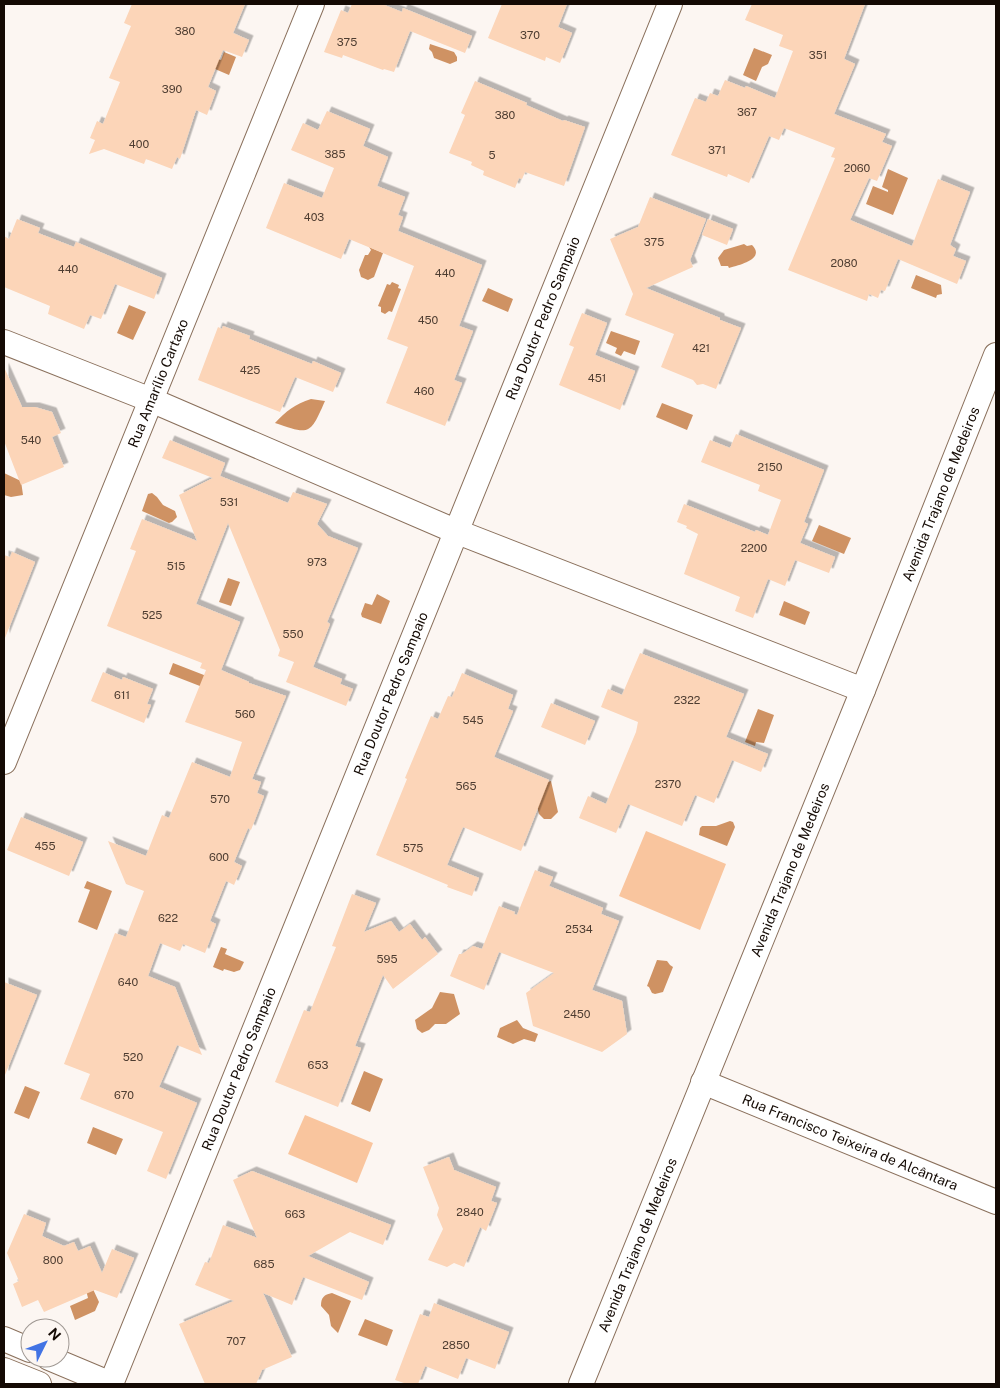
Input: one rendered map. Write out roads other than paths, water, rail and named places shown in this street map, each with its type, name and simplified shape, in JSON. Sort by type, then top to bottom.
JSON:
[{"type":"street","name":"Rua Amarílio Cartaxo","points":[[4,762],[312,4]]},
{"type":"street","name":"Rua Doutor Pedro Sampaio","points":[[111,1384],[670,4]]},
{"type":"street","points":[[4,342],[151,400],[455,531],[863,690]]},
{"type":"street","name":"Avenida Trajano de Medeiros","points":[[581,1384],[863,690],[996,355]]},
{"type":"street","name":"Rua Francisco Teixeira de Alcântara","points":[[703,1082],[996,1202]]},
{"type":"street","points":[[4,1339],[20,1346]]},
{"type":"street","points":[[70,1367],[111,1384]]},
{"type":"street","points":[[4,1370],[39,1384]]}]
